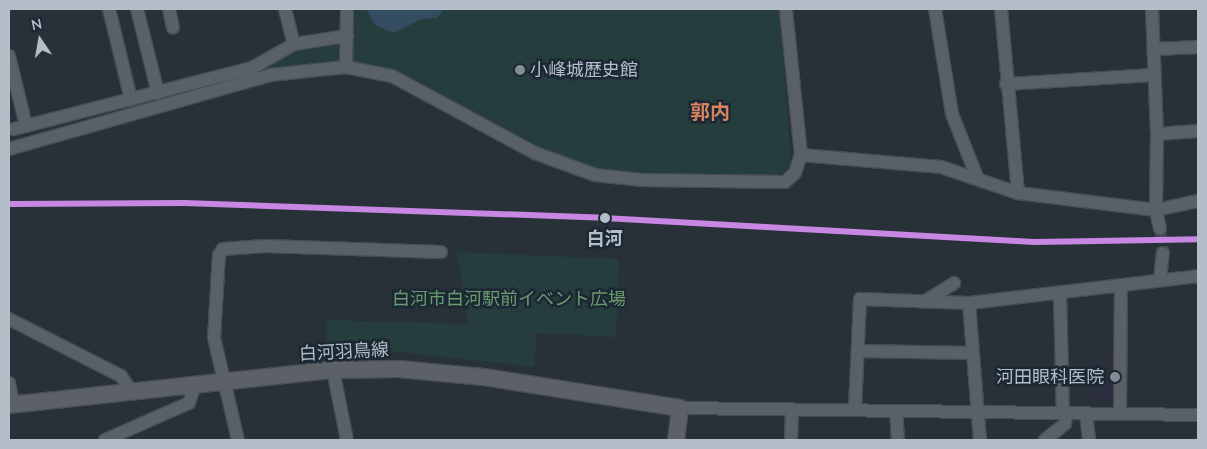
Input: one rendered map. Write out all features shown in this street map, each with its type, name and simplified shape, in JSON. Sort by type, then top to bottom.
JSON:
[{"type":"main road","name":"白河羽鳥線","points":[[11,405],[333,370],[399,369],[484,377],[680,408]]},
{"type":"main road","points":[[676,440],[680,408]]},
{"type":"street","points":[[109,9],[131,99]]},
{"type":"street","points":[[137,9],[158,93]]},
{"type":"street","points":[[169,9],[173,28]]},
{"type":"street","points":[[285,9],[294,44]]},
{"type":"street","points":[[346,67],[347,9]]},
{"type":"street","points":[[9,149],[100,125],[270,75],[346,67],[392,76],[535,153],[596,175],[765,184],[785,182],[795,173],[801,155],[786,9]]},
{"type":"street","points":[[935,9],[952,114],[977,177]]},
{"type":"street","points":[[1001,9],[1006,84],[1018,192]]},
{"type":"street","points":[[1152,9],[1157,134],[1156,210],[1160,229]]},
{"type":"street","points":[[9,56],[20,128],[158,93],[266,62],[294,44],[347,36]]},
{"type":"street","points":[[1155,49],[1198,47]]},
{"type":"street","points":[[266,62],[270,75]]},
{"type":"street","points":[[1006,84],[1155,75]]},
{"type":"street","points":[[94,108],[100,125]]},
{"type":"street","points":[[1157,134],[1198,131]]},
{"type":"street","points":[[801,155],[941,168],[977,177],[1018,192],[1156,210],[1198,201]]},
{"type":"street","points":[[238,440],[226,381],[214,338],[219,255],[223,250],[265,246],[441,252]]},
{"type":"street","points":[[1160,280],[1163,253]]},
{"type":"street","points":[[855,409],[860,299],[968,302],[1060,294],[1121,284],[1198,276]]},
{"type":"street","points":[[927,300],[954,284]]},
{"type":"street","points":[[1120,414],[1121,284]]},
{"type":"street","points":[[1045,440],[1065,424],[1060,294]]},
{"type":"street","points":[[968,302],[974,353],[980,440]]},
{"type":"street","points":[[9,319],[122,376],[131,391]]},
{"type":"street","points":[[858,351],[974,353]]},
{"type":"street","points":[[333,370],[346,440]]},
{"type":"street","points":[[9,382],[11,405]]},
{"type":"street","points":[[105,440],[189,403],[195,384]]},
{"type":"street","points":[[680,408],[792,408],[1198,416]]},
{"type":"street","points":[[791,440],[792,408]]},
{"type":"street","points":[[896,410],[898,440]]},
{"type":"street","points":[[1086,414],[1089,440]]},
{"type":"shaded area","points":[[366,9],[444,9],[437,18],[421,19],[394,33],[375,25]]},
{"type":"shaded area","name":"河田眼科医院","points":[[1097,356],[1118,356],[1117,401],[1094,402],[1095,384],[1111,383],[1113,372],[1107,364],[1095,364]]},
{"type":"green space","points":[[350,9],[780,9],[791,162],[780,176],[644,175],[598,170],[567,161],[390,69],[354,63],[349,57]]},
{"type":"green space","points":[[342,38],[343,58],[338,61],[274,69],[272,62],[299,46]]},
{"type":"green space","name":"白河市白河駅前イベント広場","points":[[457,252],[619,259],[616,337],[536,333],[535,367],[390,351],[326,352],[327,320],[468,324]]},
{"type":"tunnel","points":[[1160,229],[1163,253]]},
{"type":"transit line","points":[[9,204],[184,203],[604,218],[1034,242],[1198,239]]},
{"type":"place","name":"小峰城歴史館","points":[[520,70]]},
{"type":"place","name":"白河","points":[[605,218]]},
{"type":"place","name":"河田眼科医院","points":[[1115,377]]},
{"type":"district","name":"郭内","points":[[710,112]]}]
